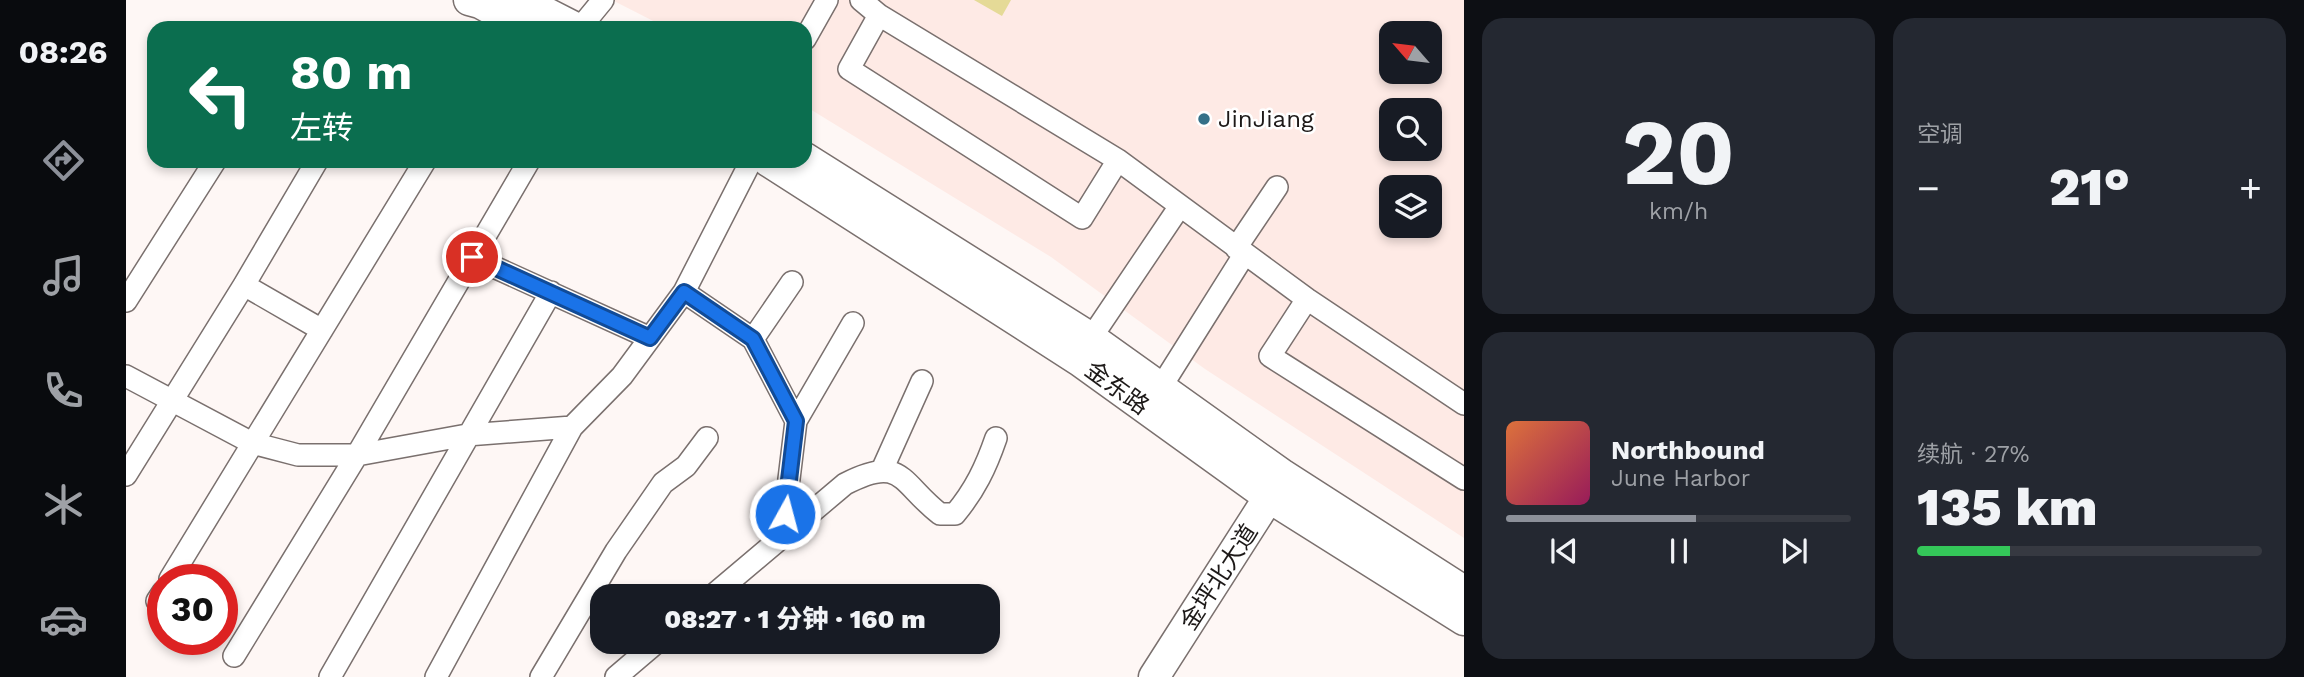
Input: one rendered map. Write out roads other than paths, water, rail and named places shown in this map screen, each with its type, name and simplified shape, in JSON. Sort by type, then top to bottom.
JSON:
[{"type":"main road","points":[[469,0],[513,21]]},
{"type":"main road","points":[[521,0],[564,21]]},
{"type":"main road","name":"金东路","points":[[812,162],[1091,338],[1161,387],[1276,487],[1464,591]]},
{"type":"main road","name":"金东路","points":[[779,168],[1276,487],[1464,620]]},
{"type":"main road","name":"金坪北大道","points":[[1154,677],[1276,487]]},
{"type":"street","points":[[584,21],[603,0]]},
{"type":"street","points":[[812,27],[827,0]]},
{"type":"street","points":[[861,0],[879,15],[1118,160],[1240,252],[1464,404]]},
{"type":"street","points":[[879,15],[849,69],[1082,218],[1118,160]]},
{"type":"street","points":[[126,301],[211,168]]},
{"type":"street","points":[[126,475],[313,168]]},
{"type":"street","points":[[179,564],[421,168]]},
{"type":"street","points":[[234,656],[357,455],[524,168]]},
{"type":"street","points":[[446,674],[572,427],[622,376],[684,292],[747,168]]},
{"type":"street","points":[[1161,387],[1276,187]]},
{"type":"street","points":[[1091,338],[1180,206]]},
{"type":"street","points":[[472,257],[650,338]]},
{"type":"street","points":[[753,339],[792,282]]},
{"type":"street","points":[[244,285],[323,330]]},
{"type":"street","points":[[330,677],[551,292]]},
{"type":"street","points":[[684,292],[753,339],[796,421]]},
{"type":"street","points":[[1307,299],[1270,356],[1464,478]]},
{"type":"street","points":[[782,537],[796,421],[853,323]]},
{"type":"street","points":[[126,376],[252,443],[298,455],[357,455],[467,435],[572,427]]},
{"type":"street","points":[[882,470],[922,381]]},
{"type":"street","points":[[541,677],[616,551],[663,483],[686,466],[707,438]]},
{"type":"street","points":[[726,584],[845,484],[866,473],[882,470],[898,475],[940,514],[955,514],[970,497],[984,472],[996,438]]},
{"type":"street","points":[[616,677],[643,654]]},
{"type":"place","name":"JinJiang","points":[[1204,119]]}]
